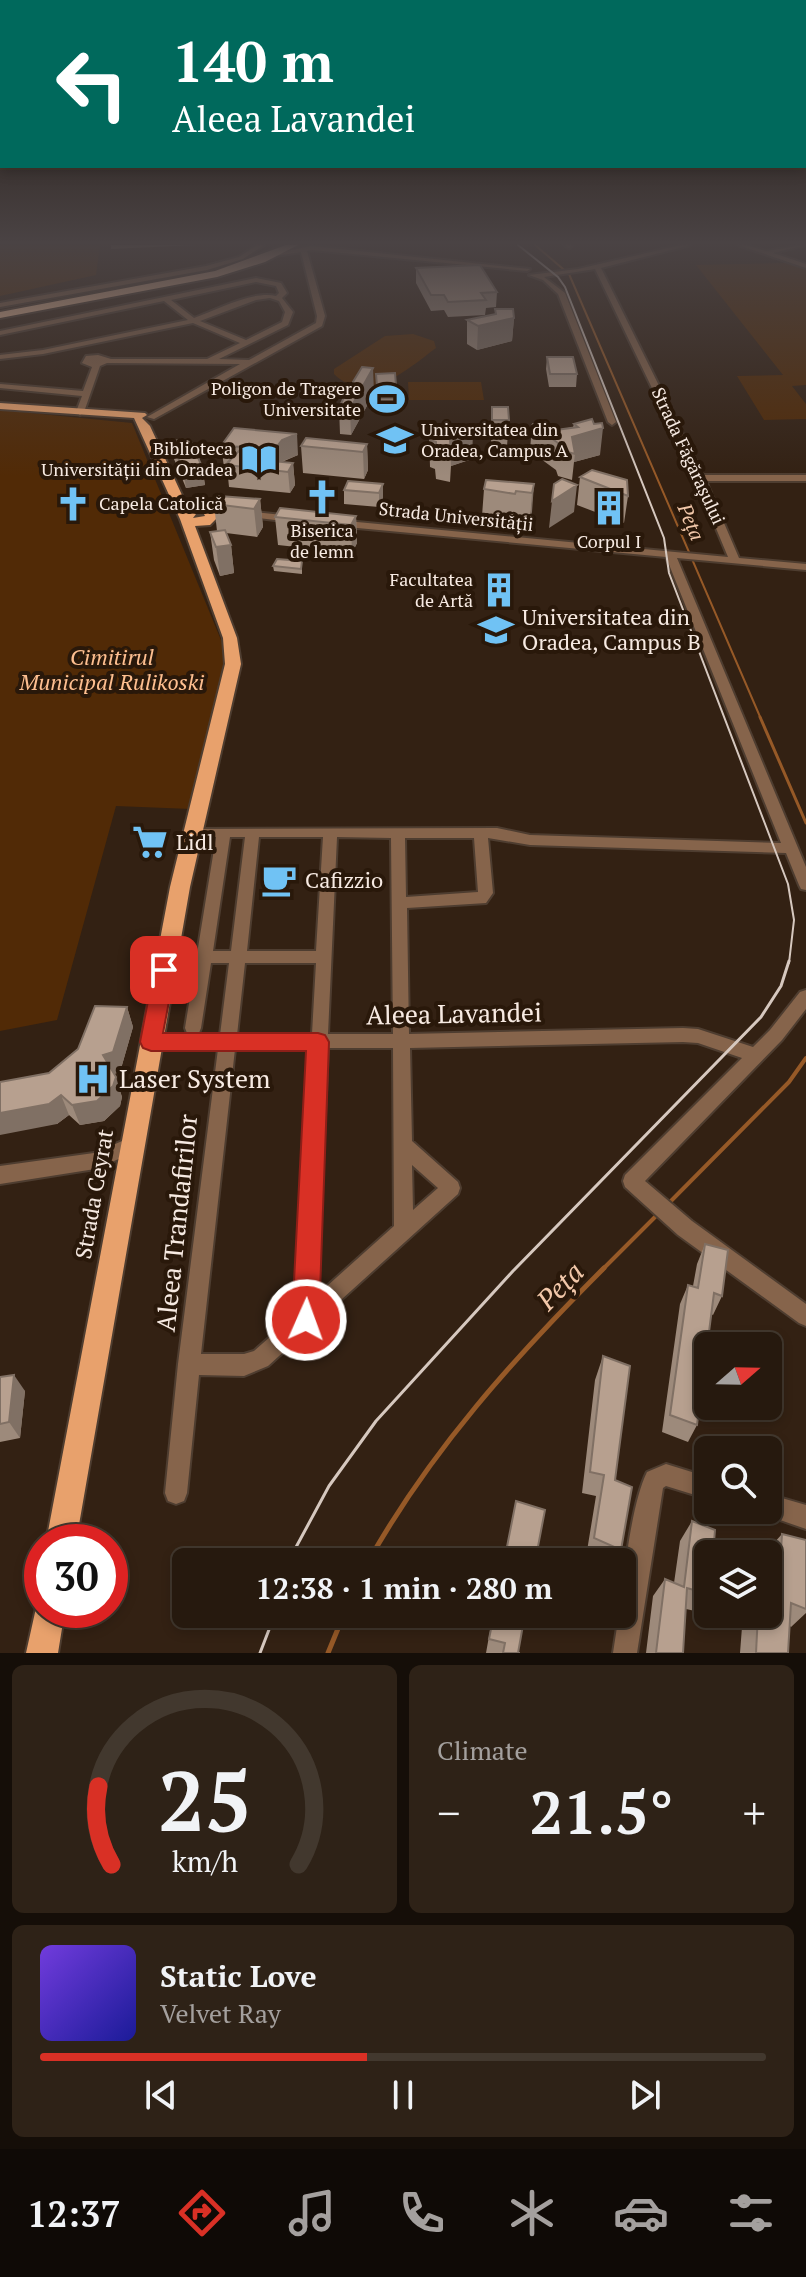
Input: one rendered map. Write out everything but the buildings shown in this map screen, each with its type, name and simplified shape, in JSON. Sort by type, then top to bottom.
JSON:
[{"type":"main road","points":[[0,406],[143,418],[175,500],[206,517]]},
{"type":"main road","name":"Strada Ceyrat","points":[[64,1524],[191,832],[228,689],[233,657],[206,517]]},
{"type":"main road","points":[[42,1653],[46,1628]]},
{"type":"street","points":[[0,333],[55,322]]},
{"type":"street","points":[[130,322],[141,332]]},
{"type":"street","points":[[0,345],[4,356],[43,352],[189,322]]},
{"type":"street","points":[[197,322],[245,342]]},
{"type":"street","points":[[208,362],[281,322]]},
{"type":"street","points":[[143,418],[253,362],[319,322]]},
{"type":"street","points":[[573,322],[612,422]]},
{"type":"street","name":"Strada Făgărașului","points":[[624,322],[700,478],[735,560]]},
{"type":"street","points":[[43,352],[54,345],[105,335],[119,336]]},
{"type":"street","points":[[80,412],[95,361],[83,344]]},
{"type":"street","points":[[95,361],[253,362]]},
{"type":"street","points":[[0,386],[87,394]]},
{"type":"street","points":[[700,478],[806,478]]},
{"type":"street","points":[[206,517],[310,521]]},
{"type":"street","name":"Strada Universității","points":[[325,522],[806,567]]},
{"type":"street","points":[[673,554],[806,885]]},
{"type":"street","points":[[191,832],[481,833],[530,840],[791,848]]},
{"type":"street","points":[[193,1028],[224,832]]},
{"type":"street","name":"Aleea Trandafirilor","points":[[176,1493],[226,1041],[253,832]]},
{"type":"street","points":[[306,1320],[330,833]]},
{"type":"street","points":[[398,833],[404,1231]]},
{"type":"street","points":[[399,903],[481,899],[486,893],[481,833]]},
{"type":"street","points":[[204,957],[324,957]]},
{"type":"street","points":[[806,997],[634,1183],[683,1226],[806,1316]]},
{"type":"street","name":"Aleea Lavandei","points":[[151,1042],[683,1035],[698,1036],[755,1055]]},
{"type":"street","points":[[0,1175],[95,1161],[134,1144]]},
{"type":"street","name":"Aleea Trandafirilor","points":[[189,1364],[244,1365],[261,1359],[451,1188],[404,1146]]},
{"type":"street","points":[[95,1161],[128,1170]]},
{"type":"street","points":[[625,1653],[650,1490],[655,1480],[666,1475],[694,1484]]},
{"type":"street","points":[[782,1509],[806,1517]]},
{"type":"green space","points":[[741,322],[806,322],[806,385],[792,386],[806,404],[806,419],[764,420],[737,376],[783,375]]},
{"type":"green space","points":[[413,334],[434,341],[436,348],[401,374],[374,386],[360,387],[334,374],[334,369],[385,336]]},
{"type":"green space","points":[[408,382],[481,382],[484,400],[409,400]]},
{"type":"green space","name":"Cimitirul Municipal Rulikoski","points":[[0,410],[132,423],[230,662],[191,809],[116,806],[57,1020],[0,1031]]},
{"type":"waterway","name":"Peța","points":[[590,322],[761,719]]},
{"type":"waterway","name":"Peța","points":[[760,717],[806,823]]},
{"type":"waterway","name":"Peța","points":[[667,1205],[789,1082],[806,1058]]},
{"type":"waterway","name":"Peța","points":[[604,1268],[659,1213]]},
{"type":"waterway","name":"Peța","points":[[377,1548],[419,1481],[476,1407],[538,1336],[604,1268]]},
{"type":"waterway","name":"Peța","points":[[328,1653],[338,1628]]},
{"type":"tram line","points":[[579,322],[664,538],[669,573],[788,884],[794,920],[789,963]]},
{"type":"tram line","points":[[296,1548],[329,1486],[376,1421],[513,1271],[761,1017],[781,986],[789,961]]},
{"type":"tram line","points":[[260,1653],[270,1628]]},
{"type":"place","name":"Poligon de Tragere Universitate","points":[[387,399]]},
{"type":"place","name":"Universitatea din Oradea, Campus A","points":[[395,440]]},
{"type":"place","name":"Biblioteca Universității din Oradea","points":[[259,459]]},
{"type":"place","name":"Biserica de lemn","points":[[322,497]]},
{"type":"place","name":"Capela Catolică","points":[[73,504]]},
{"type":"place","name":"Corpul I","points":[[609,508]]},
{"type":"place","name":"Facultatea de Artă","points":[[499,590]]},
{"type":"place","name":"Universitatea din Oradea, Campus B","points":[[496,630]]},
{"type":"place","name":"Lidl","points":[[150,842]]},
{"type":"place","name":"Cafizzio","points":[[279,880]]},
{"type":"place","name":"Laser System","points":[[93,1079]]},
{"type":"route","points":[[164,970],[151,1042],[318,1042],[306,1320]]}]
